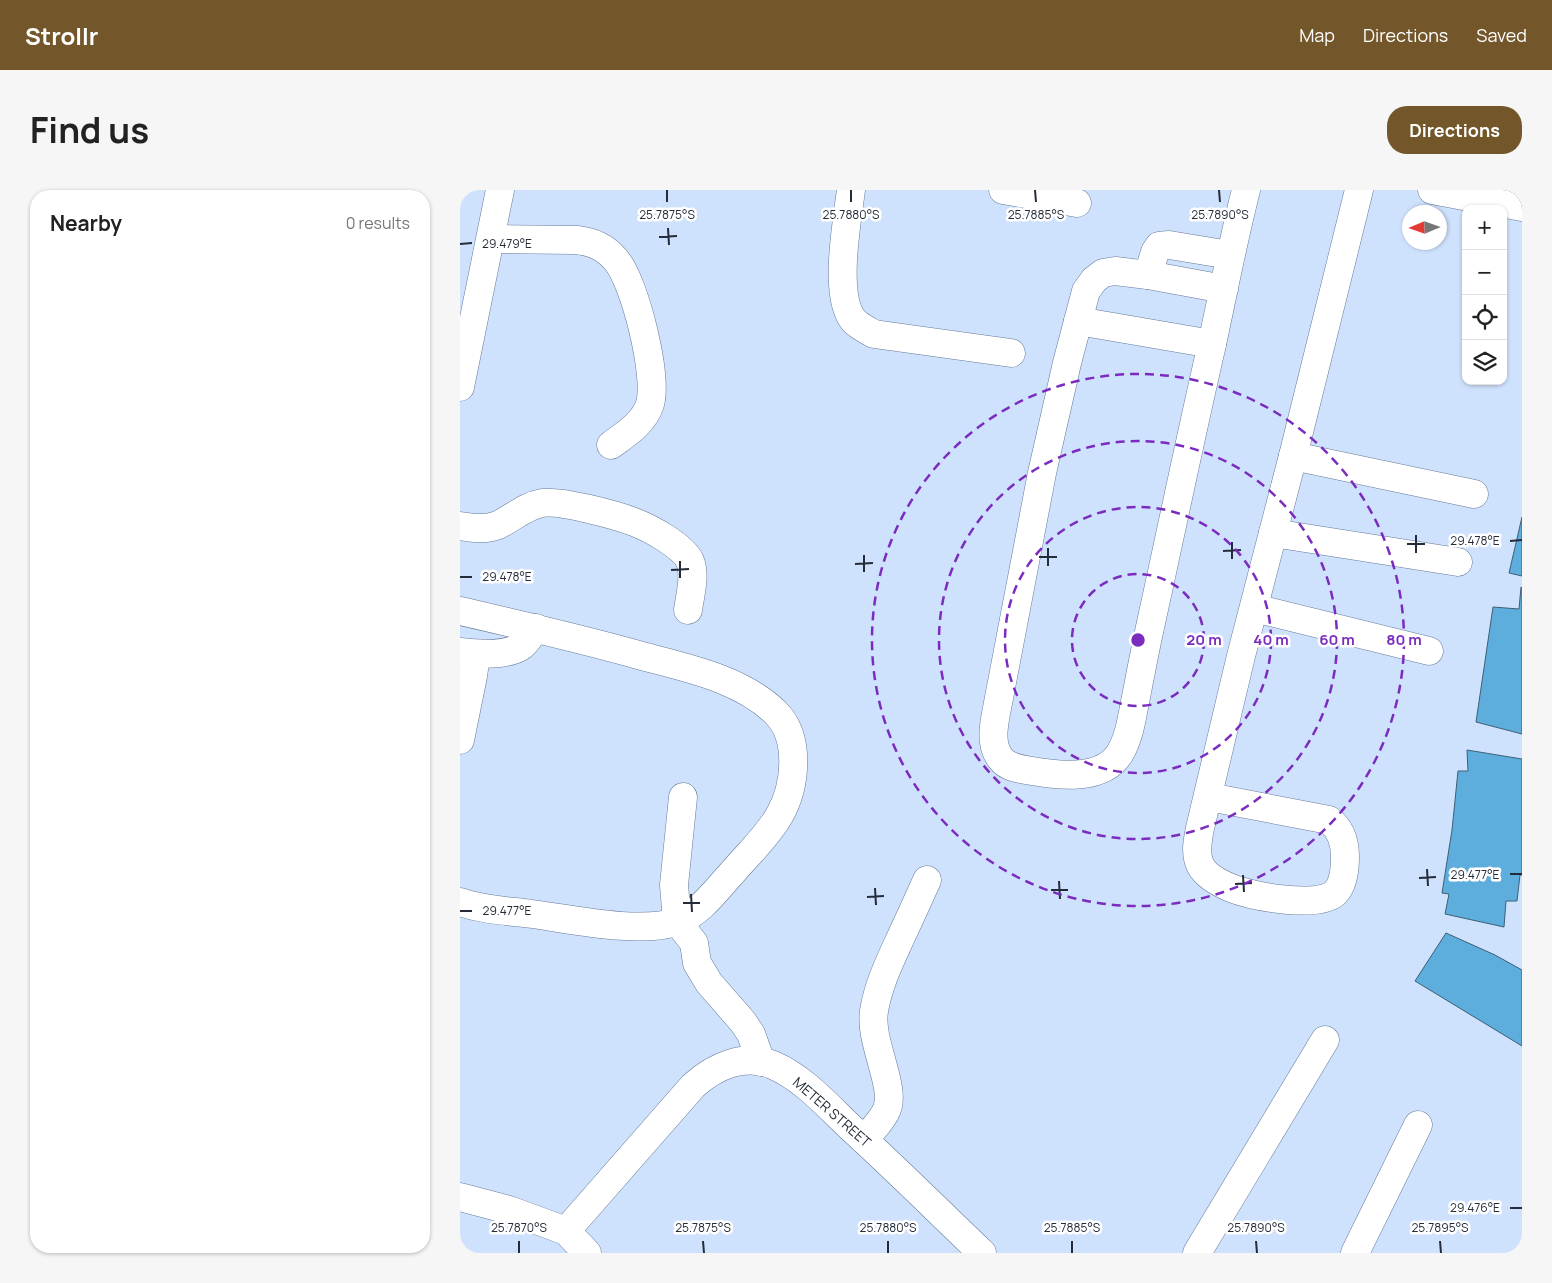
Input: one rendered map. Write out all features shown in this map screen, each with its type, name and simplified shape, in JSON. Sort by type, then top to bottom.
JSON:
[{"type":"street","points":[[460,387],[500,190]]},
{"type":"street","points":[[851,190],[843,280],[845,300],[850,316],[860,326],[874,334],[1011,353]]},
{"type":"street","points":[[1003,190],[1076,204]]},
{"type":"street","points":[[1224,289],[1115,271],[1103,273],[1094,280],[1086,291],[1042,473],[994,732],[994,746],[1001,759],[1014,768],[1055,775],[1085,774],[1101,769],[1115,761],[1127,740],[1145,649],[1224,289],[1230,255],[1246,190]]},
{"type":"street","points":[[1209,798],[1329,820],[1340,832],[1344,844],[1344,873],[1340,887],[1334,894],[1326,898],[1304,901],[1246,893],[1230,888],[1204,872],[1197,853],[1200,828],[1209,798],[1241,656],[1359,190]]},
{"type":"street","points":[[1432,190],[1522,207]]},
{"type":"street","points":[[491,239],[576,240],[591,242],[604,248],[618,262],[631,288],[651,370],[652,388],[650,404],[645,415],[638,424],[611,445]]},
{"type":"street","points":[[1148,275],[1154,252],[1156,248],[1162,246],[1230,255]]},
{"type":"street","points":[[1078,321],[1212,344]]},
{"type":"street","points":[[1293,456],[1474,494]]},
{"type":"street","points":[[460,526],[485,528],[497,525],[527,508],[544,502],[560,503],[635,522],[678,548],[689,560],[692,573],[688,610]]},
{"type":"street","points":[[1273,533],[1458,562]]},
{"type":"street","points":[[1254,608],[1429,651]]},
{"type":"street","points":[[460,611],[536,628],[659,660],[732,684],[757,697],[777,714],[788,730],[793,752],[788,794],[779,816],[712,895],[698,909],[677,922],[654,926],[626,926],[496,909],[460,902]]},
{"type":"street","points":[[460,740],[474,676],[468,653],[496,652],[520,647],[536,628]]},
{"type":"street","points":[[683,797],[674,885],[677,922],[694,943],[697,963],[709,983],[751,1034],[761,1062]]},
{"type":"street","points":[[864,1140],[886,1112],[889,1103],[886,1078],[874,1036],[872,1021],[874,1009],[887,966],[926,880]]},
{"type":"street","points":[[1197,1253],[1325,1040]]},
{"type":"street","name":"METER STREET","points":[[566,1231],[693,1086],[706,1074],[719,1067],[747,1061],[773,1065],[799,1081],[864,1140],[982,1253]]},
{"type":"street","points":[[1355,1253],[1418,1125]]},
{"type":"street","points":[[460,1197],[509,1210],[566,1231],[587,1253]]},
{"type":"building","points":[[1522,517],[1522,576],[1509,573]]},
{"type":"building","points":[[1521,587],[1522,734],[1476,722],[1493,607],[1519,609]]},
{"type":"building","points":[[1467,750],[1522,759],[1522,875],[1520,875],[1517,901],[1506,901],[1504,927],[1445,914],[1449,894],[1442,893],[1452,830],[1458,771],[1468,771]]},
{"type":"building","points":[[1446,933],[1495,955],[1522,970],[1522,1046],[1415,981]]}]
